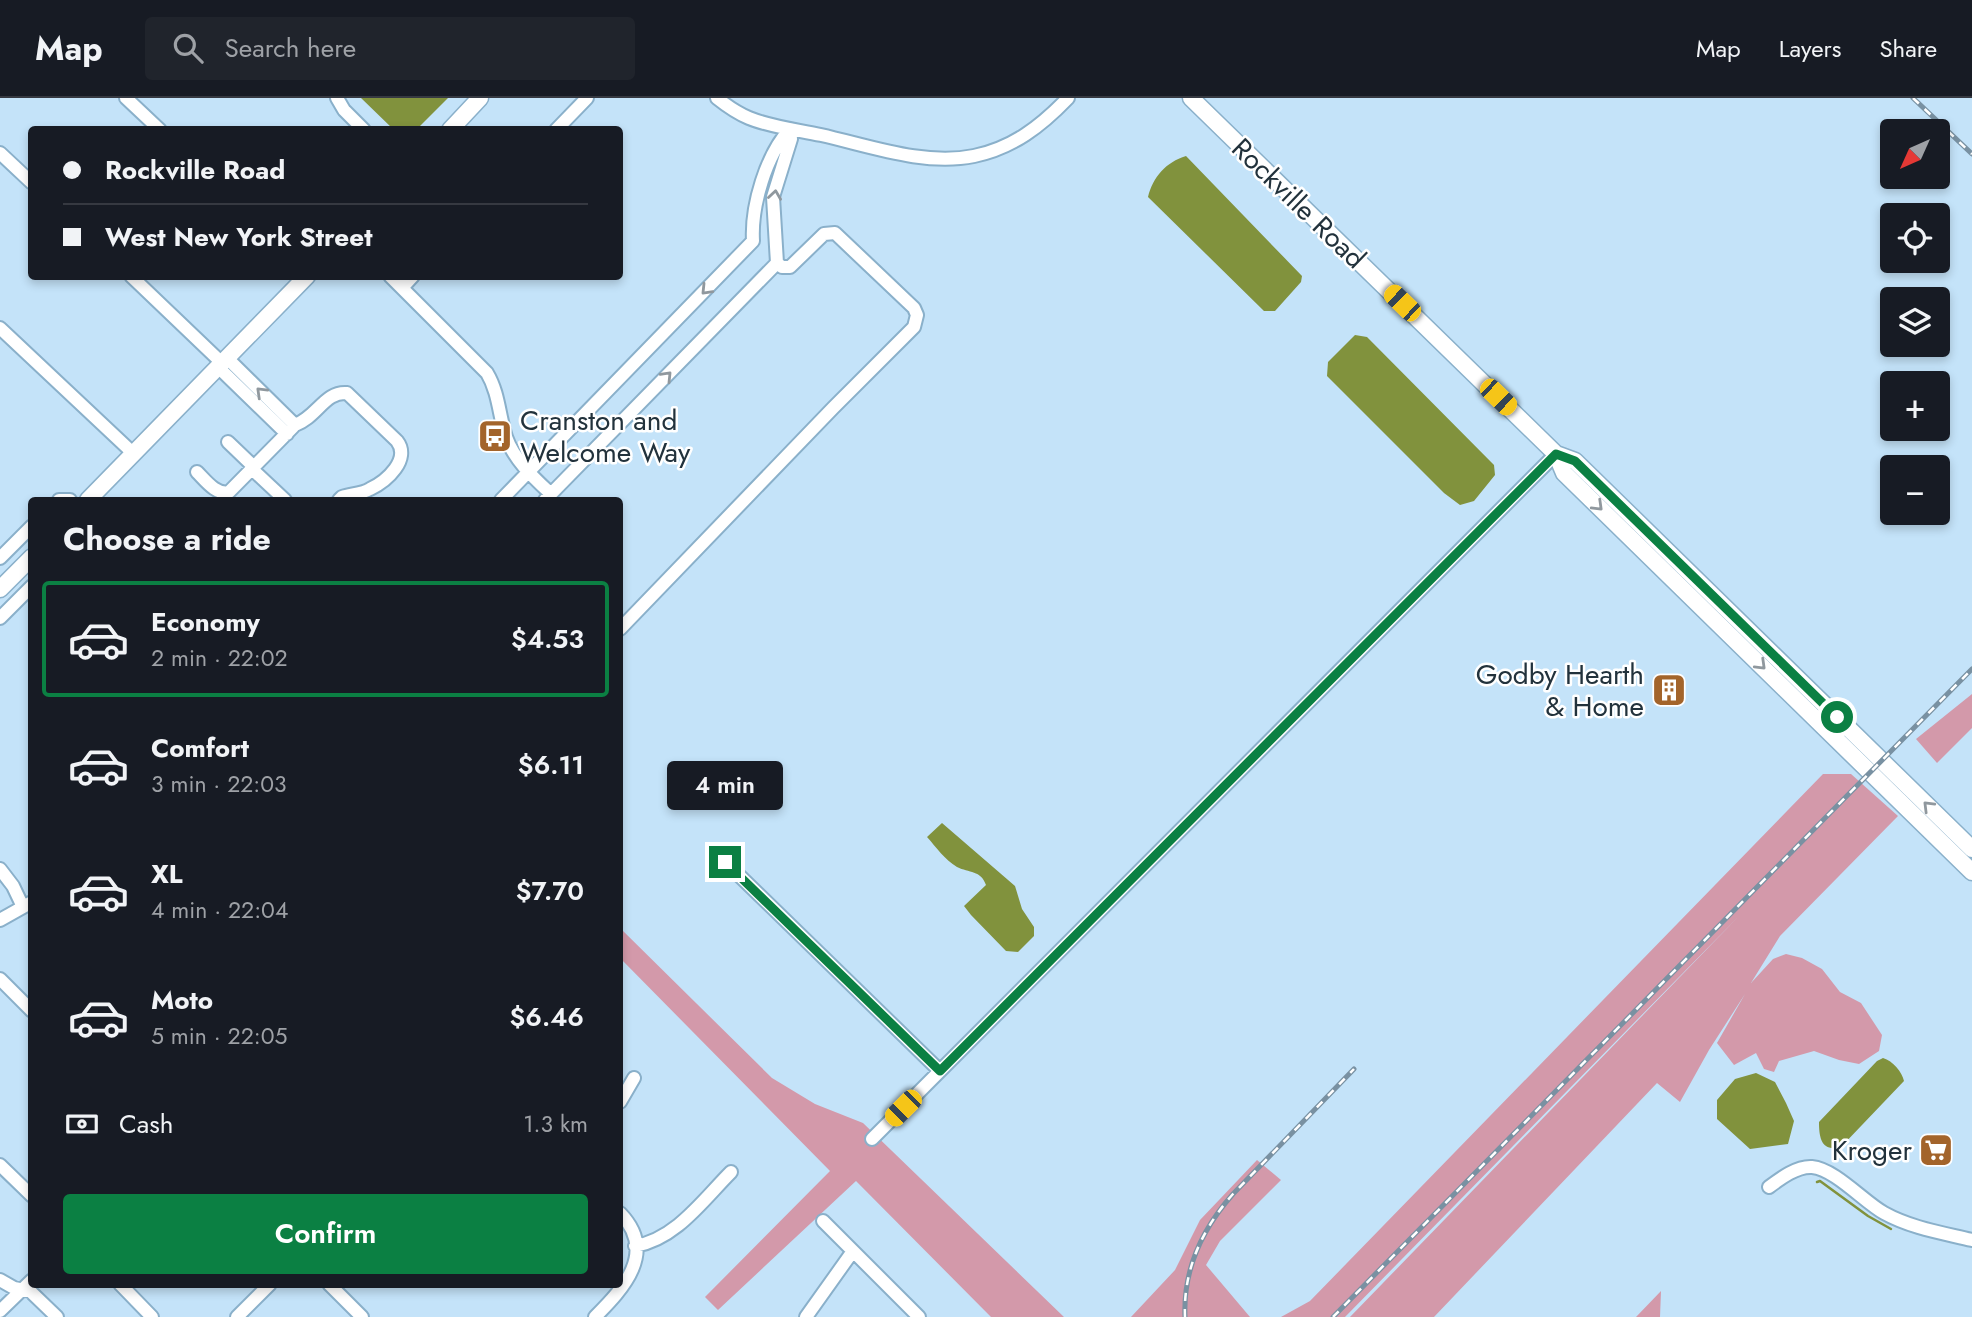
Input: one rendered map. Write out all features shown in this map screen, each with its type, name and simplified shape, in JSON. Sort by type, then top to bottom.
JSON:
[{"type":"main road","points":[[454,126],[480,98]]},
{"type":"main road","name":"Rockville Road","points":[[1191,98],[1556,454],[1564,473],[1972,872]]},
{"type":"main road","points":[[91,497],[303,280]]},
{"type":"main road","name":"Rockville Road","points":[[1556,454],[1575,461],[1972,849]]},
{"type":"main road","points":[[0,589],[28,561]]},
{"type":"street","points":[[127,98],[156,126]]},
{"type":"street","points":[[337,98],[344,110],[361,126]]},
{"type":"street","points":[[560,126],[587,98]]},
{"type":"street","points":[[717,98],[750,118],[928,158],[966,158],[995,150],[1020,139],[1047,119],[1068,98]]},
{"type":"street","points":[[504,497],[754,241],[759,188],[790,128]]},
{"type":"street","points":[[394,280],[487,373],[494,385],[506,439],[548,497],[777,263],[773,197],[791,139],[790,128]]},
{"type":"street","points":[[0,153],[28,179]]},
{"type":"street","points":[[623,626],[824,417],[915,327],[917,316],[914,309],[837,234],[830,232],[822,235],[790,267],[782,267],[777,263]]},
{"type":"street","points":[[135,280],[291,429]]},
{"type":"street","points":[[402,288],[409,280]]},
{"type":"street","points":[[0,328],[134,454]]},
{"type":"street","points":[[197,472],[216,491],[223,494],[229,492],[291,429],[306,421],[332,396],[347,393],[401,445],[402,458],[372,489],[342,497]]},
{"type":"street","points":[[228,442],[282,497]]},
{"type":"street","points":[[872,1139],[1556,454]]},
{"type":"street","points":[[0,558],[28,530]]},
{"type":"street","points":[[0,618],[28,590]]},
{"type":"street","points":[[713,850],[940,1071]]},
{"type":"street","points":[[0,869],[27,904],[0,920]]},
{"type":"street","points":[[0,979],[28,1007]]},
{"type":"street","points":[[623,1097],[634,1078]]},
{"type":"street","points":[[0,1165],[28,1192]]},
{"type":"street","points":[[1769,1187],[1802,1168],[1821,1169],[1873,1206],[1898,1220],[1972,1240]]},
{"type":"street","points":[[635,1246],[650,1243],[670,1233],[731,1172]]},
{"type":"street","points":[[623,1218],[635,1246],[635,1261],[623,1286]]},
{"type":"street","points":[[823,1221],[919,1317]]},
{"type":"street","points":[[806,1317],[853,1251]]},
{"type":"street","points":[[0,1280],[14,1289],[33,1293],[57,1317]]},
{"type":"street","points":[[0,1311],[28,1284]]},
{"type":"street","points":[[124,1288],[151,1317]]},
{"type":"street","points":[[237,1317],[266,1288]]},
{"type":"street","points":[[333,1288],[362,1317]]},
{"type":"street","points":[[595,1317],[621,1288]]},
{"type":"shaded area","points":[[361,98],[448,98],[420,126],[390,126]]},
{"type":"shaded area","points":[[1186,156],[1302,276],[1301,282],[1275,311],[1264,311],[1148,197],[1161,171]]},
{"type":"shaded area","points":[[1355,335],[1367,337],[1494,465],[1495,475],[1474,501],[1460,505],[1444,493],[1327,376],[1328,362]]},
{"type":"shaded area","points":[[1972,694],[1972,728],[1937,763],[1916,739]]},
{"type":"shaded area","points":[[1823,774],[1851,774],[1898,816],[1780,936],[1751,983],[1773,959],[1786,954],[1802,958],[1822,969],[1840,992],[1861,1003],[1882,1035],[1879,1051],[1859,1064],[1814,1051],[1779,1061],[1774,1072],[1764,1069],[1756,1053],[1734,1065],[1717,1043],[1745,994],[1680,1102],[1657,1083],[1434,1317],[1350,1317],[1741,914],[1345,1317],[1281,1317],[1310,1301]]},
{"type":"shaded area","points":[[942,823],[1015,886],[1022,909],[1034,927],[1034,936],[1018,952],[1006,951],[964,906],[986,885],[978,874],[957,867],[949,861],[927,837]]},
{"type":"shaded area","points":[[623,931],[772,1078],[815,1104],[863,1123],[1064,1317],[991,1317],[856,1181],[718,1310],[705,1297],[830,1171],[623,961]]},
{"type":"shaded area","points":[[1883,1058],[1896,1067],[1904,1081],[1841,1147],[1826,1146],[1821,1139],[1819,1122],[1877,1061]]},
{"type":"shaded area","points":[[1756,1073],[1775,1082],[1786,1103],[1794,1121],[1788,1144],[1750,1149],[1717,1119],[1717,1100],[1735,1079]]},
{"type":"shaded area","points":[[1257,1160],[1281,1180],[1220,1241],[1206,1265],[1250,1317],[1131,1317],[1175,1270],[1200,1220]]},
{"type":"shaded area","points":[[1661,1291],[1660,1317],[1636,1317]]},
{"type":"waterway","points":[[1817,1182],[1820,1181],[1868,1216],[1891,1229]]},
{"type":"railway","points":[[1913,98],[1972,154]]},
{"type":"railway","points":[[1333,1317],[1972,669]]},
{"type":"railway","points":[[1185,1317],[1191,1267],[1212,1221],[1233,1194],[1354,1069]]},
{"type":"place","name":"Cranston and Welcome Way","points":[[495,436]]},
{"type":"place","name":"Godby Hearth & Home","points":[[1669,690]]},
{"type":"place","name":"Kroger","points":[[1936,1150]]},
{"type":"route","points":[[725,862],[940,1071],[1556,454],[1575,461],[1837,717]]}]
